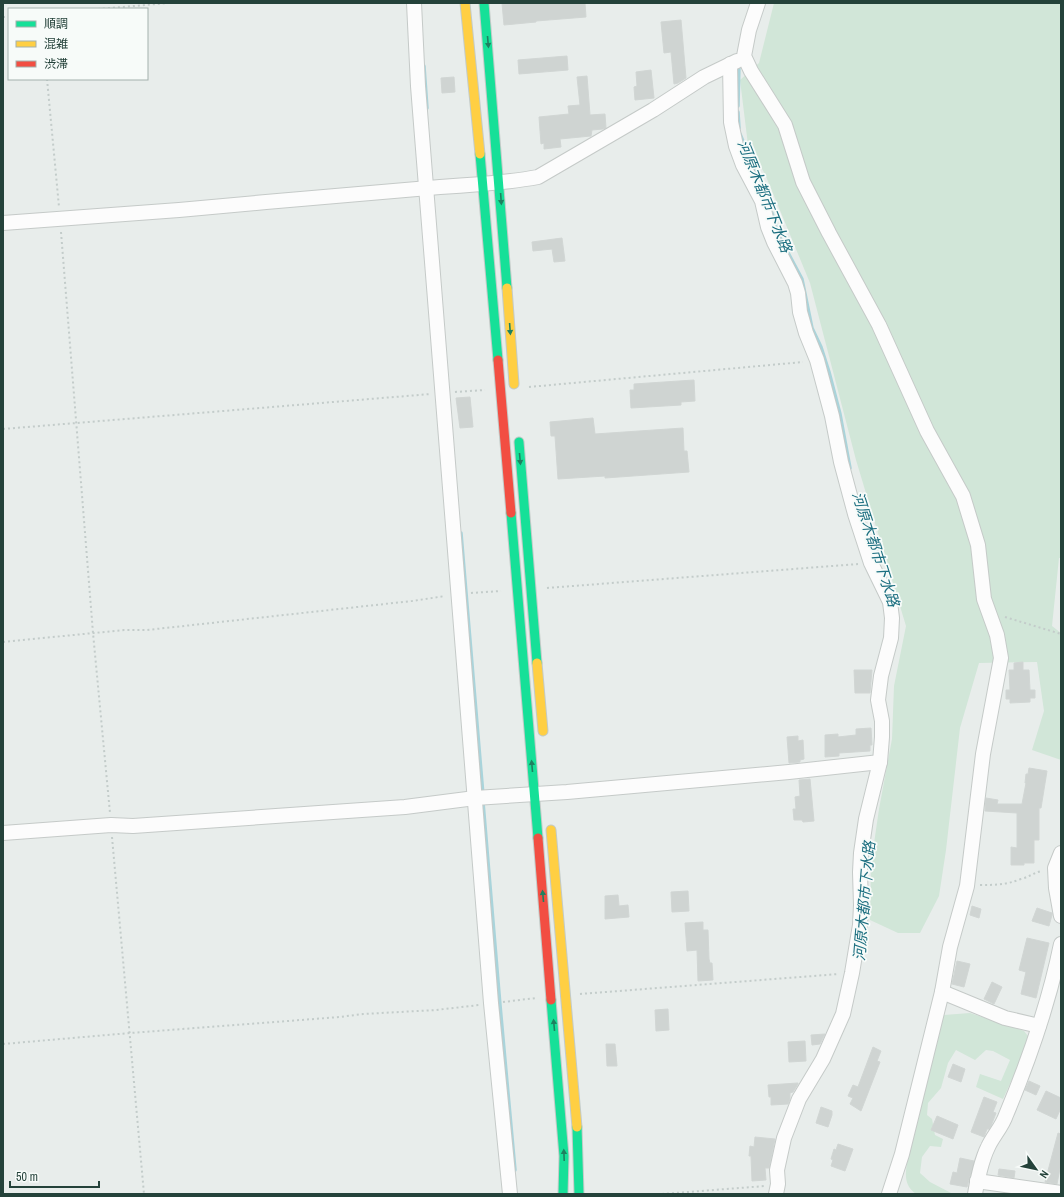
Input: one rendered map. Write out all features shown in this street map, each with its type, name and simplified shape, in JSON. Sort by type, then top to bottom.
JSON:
[{"type":"street","points":[[414,3],[418,86],[458,594],[491,1003],[510,1194]]},
{"type":"street","points":[[465,3],[544,793],[551,996],[564,1156],[563,1194]]},
{"type":"street","points":[[484,3],[514,391]]},
{"type":"street","points":[[758,3],[748,30],[744,56],[751,71],[785,125],[803,182],[879,325],[927,431],[963,496],[978,545],[984,599],[997,635],[1001,658],[983,754],[967,886],[950,947],[942,992],[902,1154],[889,1194]]},
{"type":"street","points":[[3,223],[426,189],[518,181],[538,177],[653,110],[704,77],[744,56]]},
{"type":"street","points":[[730,64],[731,122],[736,146],[743,165],[762,202],[768,227],[774,242],[795,283],[798,293],[800,312],[806,333],[817,360],[832,416],[841,462],[871,563],[890,602],[892,618],[891,638],[881,676],[878,700],[882,721],[880,762],[866,820],[861,853],[860,925],[852,973],[843,1014],[823,1059],[799,1099],[784,1138],[777,1170],[777,1189]]},
{"type":"street","points":[[518,434],[543,738]]},
{"type":"street","points":[[3,833],[111,825],[133,826],[398,807],[475,798],[789,772],[880,762]]},
{"type":"street","points":[[550,824],[578,1142],[579,1194]]},
{"type":"street","points":[[1061,853],[1055,868],[1056,888],[1061,916]]},
{"type":"street","points":[[1061,944],[1051,988],[1024,1073],[1003,1125],[988,1147],[976,1188],[1061,1193]]},
{"type":"street","points":[[942,992],[1005,1018],[1039,1026]]},
{"type":"path","points":[[110,8],[169,3]]},
{"type":"path","points":[[47,80],[60,218],[93,633],[144,1194]]},
{"type":"path","points":[[514,391],[530,387],[817,360]]},
{"type":"path","points":[[3,429],[485,390]]},
{"type":"path","points":[[531,589],[871,563]]},
{"type":"path","points":[[3,642],[124,630],[148,630],[412,601],[458,594],[502,591]]},
{"type":"path","points":[[990,615],[1016,620],[1061,634]]},
{"type":"path","points":[[967,886],[1007,884],[1024,879],[1037,871],[1055,868]]},
{"type":"path","points":[[566,995],[852,973]]},
{"type":"path","points":[[3,1044],[363,1014],[436,1010],[551,996]]},
{"type":"path","points":[[662,1194],[777,1189]]},
{"type":"green space","points":[[774,3],[1061,3],[1061,558],[1059,558],[1052,626],[1061,633],[1061,760],[1032,750],[1044,711],[1037,662],[979,663],[960,728],[946,850],[939,896],[920,933],[898,933],[870,920],[871,864],[879,809],[892,739],[894,686],[906,626],[856,460],[810,283],[765,174],[748,145],[740,80],[759,63]]},
{"type":"green space","points":[[970,1013],[1024,1031],[1028,1036],[1020,1062],[1003,1099],[976,1087],[980,1074],[1001,1081],[1010,1060],[993,1051],[986,1050],[975,1060],[956,1050],[948,1063],[941,1088],[928,1103],[927,1115],[932,1119],[935,1135],[943,1139],[941,1147],[930,1146],[922,1157],[920,1173],[930,1182],[953,1194],[916,1194],[907,1182],[906,1172],[908,1156],[944,1015]]},
{"type":"building","points":[[502,3],[585,3],[586,17],[504,25]]},
{"type":"building","points":[[681,20],[686,78],[674,84],[671,52],[664,53],[661,22]]},
{"type":"building","points":[[567,56],[568,70],[519,74],[518,60]]},
{"type":"building","points":[[651,70],[654,98],[635,100],[634,87],[637,86],[636,72]]},
{"type":"building","points":[[587,76],[590,115],[605,114],[606,128],[592,130],[591,136],[560,139],[561,147],[544,149],[544,143],[541,144],[539,117],[569,114],[568,106],[580,105],[577,77]]},
{"type":"building","points":[[454,77],[455,92],[442,93],[441,78]]},
{"type":"building","points":[[562,238],[565,261],[554,262],[552,249],[533,251],[532,242]]},
{"type":"building","points":[[694,380],[695,401],[681,402],[681,405],[631,408],[630,390],[634,390],[634,384]]},
{"type":"building","points":[[470,397],[473,427],[460,428],[456,398]]},
{"type":"building","points":[[593,418],[595,434],[683,428],[684,451],[687,451],[689,472],[605,478],[605,476],[558,479],[555,436],[551,436],[550,422]]},
{"type":"building","points":[[1023,662],[1023,670],[1029,670],[1030,690],[1035,690],[1035,698],[1030,698],[1030,702],[1010,703],[1010,699],[1006,699],[1006,690],[1010,690],[1009,670],[1014,670],[1014,663]]},
{"type":"building","points":[[854,670],[872,670],[870,693],[855,693]]},
{"type":"building","points":[[871,728],[872,745],[870,745],[870,751],[839,753],[839,756],[825,757],[825,735],[838,734],[838,737],[856,735],[856,729]]},
{"type":"building","points":[[798,736],[798,741],[803,740],[804,759],[800,760],[800,762],[789,763],[787,737]]},
{"type":"building","points":[[1029,768],[1047,771],[1041,808],[1039,808],[1039,840],[1034,840],[1034,863],[1011,865],[1011,847],[1017,848],[1017,813],[985,811],[986,798],[998,800],[997,804],[1022,804],[1026,774],[1028,774]]},
{"type":"building","points":[[810,779],[814,821],[803,822],[802,820],[794,820],[793,809],[796,809],[795,797],[800,796],[799,780]]},
{"type":"building","points":[[688,891],[689,911],[672,912],[671,892]]},
{"type":"building","points":[[618,895],[619,906],[628,905],[629,917],[605,919],[605,896]]},
{"type":"building","points":[[972,906],[981,909],[979,918],[970,915]]},
{"type":"building","points":[[1037,908],[1052,913],[1049,926],[1032,921]]},
{"type":"building","points":[[703,922],[703,930],[708,930],[709,959],[710,963],[712,963],[713,980],[698,981],[697,950],[687,951],[685,923]]},
{"type":"building","points":[[1027,938],[1049,943],[1036,998],[1021,994],[1026,972],[1019,970]]},
{"type":"building","points":[[957,961],[970,964],[964,987],[952,984]]},
{"type":"building","points":[[992,982],[1002,987],[994,1004],[984,999]]},
{"type":"building","points":[[668,1009],[669,1030],[656,1031],[655,1010]]},
{"type":"building","points":[[825,1034],[820,1044],[812,1045],[811,1035]]},
{"type":"building","points":[[805,1041],[806,1061],[789,1062],[788,1042]]},
{"type":"building","points":[[606,1044],[615,1044],[617,1066],[607,1066]]},
{"type":"building","points":[[873,1047],[881,1051],[877,1061],[880,1062],[861,1111],[850,1104],[853,1098],[848,1096],[853,1085],[858,1087]]},
{"type":"building","points":[[953,1064],[965,1069],[961,1082],[948,1077]]},
{"type":"building","points":[[1029,1081],[1040,1086],[1036,1095],[1025,1090]]},
{"type":"building","points":[[798,1083],[793,1092],[790,1093],[788,1104],[771,1105],[768,1085]]},
{"type":"building","points":[[1046,1091],[1061,1098],[1061,1108],[1056,1119],[1037,1110]]},
{"type":"building","points":[[984,1097],[997,1102],[993,1112],[996,1113],[991,1126],[987,1129],[984,1137],[971,1132]]},
{"type":"building","points":[[821,1107],[832,1111],[828,1127],[816,1123]]},
{"type":"building","points":[[937,1116],[958,1125],[953,1139],[931,1130]]},
{"type":"building","points":[[1058,1133],[1061,1134],[1061,1163],[1057,1184],[1045,1182]]},
{"type":"building","points":[[755,1137],[775,1139],[769,1168],[765,1168],[766,1180],[752,1181],[751,1156],[749,1156],[750,1146],[754,1147]]},
{"type":"building","points":[[838,1144],[853,1149],[845,1171],[831,1166],[833,1160],[831,1159],[834,1149],[836,1150]]},
{"type":"building","points":[[960,1158],[974,1161],[967,1187],[950,1184],[953,1172],[957,1173]]},
{"type":"building","points":[[999,1169],[1015,1171],[1014,1178],[998,1175]]},
{"type":"waterway","name":"河原木都市下水路","points":[[738,106],[739,64]]},
{"type":"waterway","points":[[424,66],[427,108]]},
{"type":"waterway","name":"河原木都市下水路","points":[[738,112],[739,128]]},
{"type":"waterway","name":"河原木都市下水路","points":[[740,134],[758,178]]},
{"type":"waterway","name":"河原木都市下水路","points":[[772,213],[778,234],[802,279],[812,328],[821,347],[840,414],[850,468]]},
{"type":"waterway","points":[[461,533],[483,795]]},
{"type":"waterway","points":[[483,802],[515,1170]]},
{"type":"traffic: fast","points":[[484,3],[507,288]]},
{"type":"traffic: fast","points":[[480,154],[498,360]]},
{"type":"traffic: fast","points":[[519,442],[537,663]]},
{"type":"traffic: fast","points":[[511,513],[538,838]]},
{"type":"traffic: fast","points":[[551,1000],[564,1156],[563,1194]]},
{"type":"traffic: fast","points":[[577,1127],[579,1194]]},
{"type":"traffic: slow","points":[[465,3],[480,154]]},
{"type":"traffic: slow","points":[[507,288],[514,384]]},
{"type":"traffic: slow","points":[[537,663],[543,731]]},
{"type":"traffic: slow","points":[[551,830],[577,1127]]},
{"type":"traffic: jam","points":[[498,360],[511,513]]},
{"type":"traffic: jam","points":[[538,838],[551,1000]]}]
